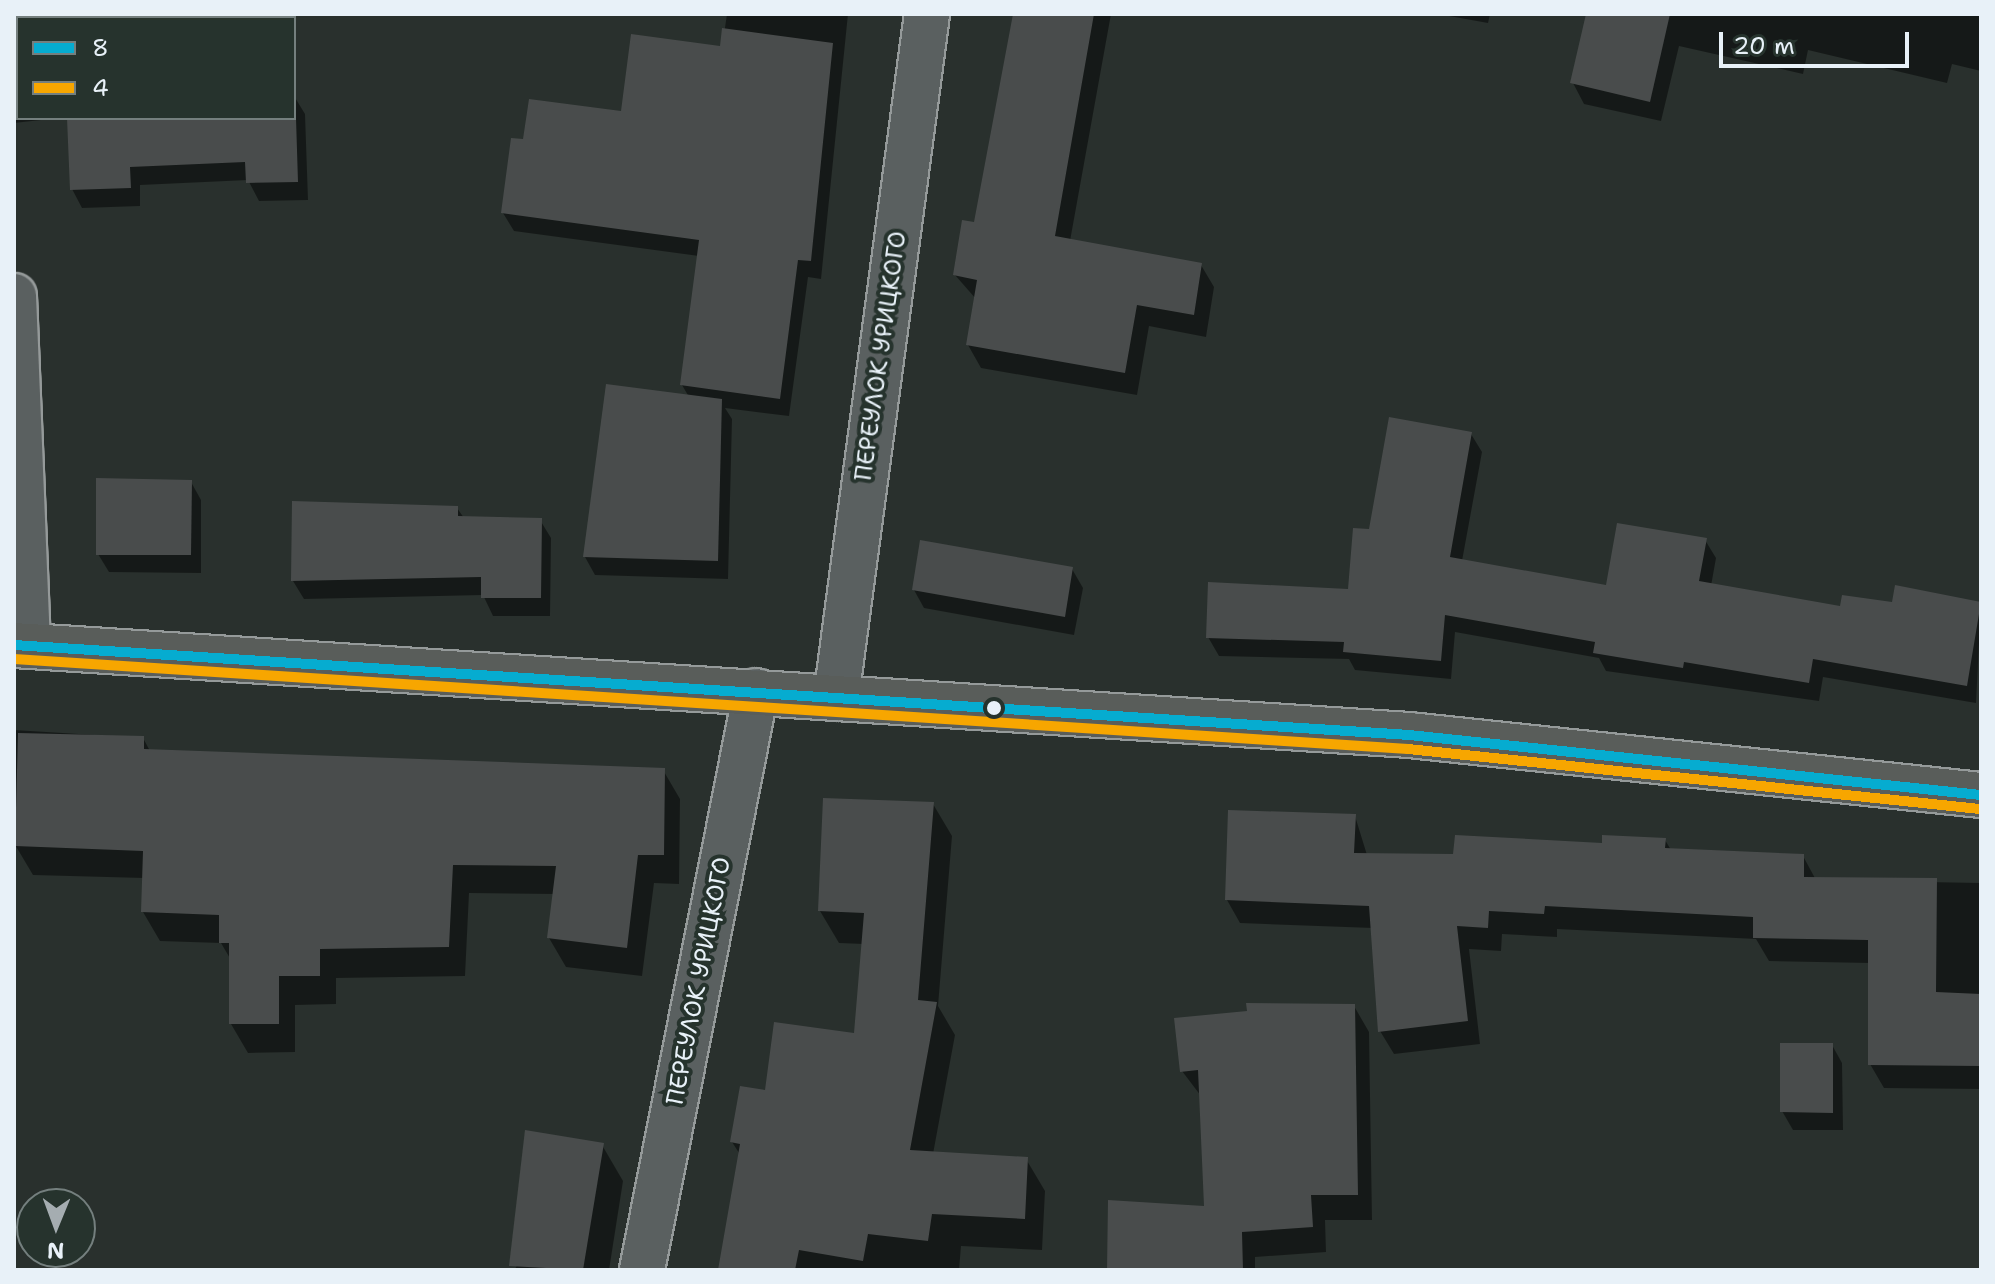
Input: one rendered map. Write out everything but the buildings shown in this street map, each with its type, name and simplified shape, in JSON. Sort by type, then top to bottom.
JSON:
[{"type":"main road","points":[[21,646],[1409,735],[1981,795]]},
{"type":"street","name":"ПЕРЕУЛОК УРИЦКОГО","points":[[836,698],[927,14]]},
{"type":"street","points":[[14,296],[21,646]]},
{"type":"street","name":"ПЕРЕУЛОК УРИЦКОГО","points":[[642,1270],[756,691]]},
{"type":"transit line","name":"8","points":[[14,645],[1409,735],[1981,795]]},
{"type":"transit line","name":"4","points":[[14,659],[1408,749],[1980,809]]}]
